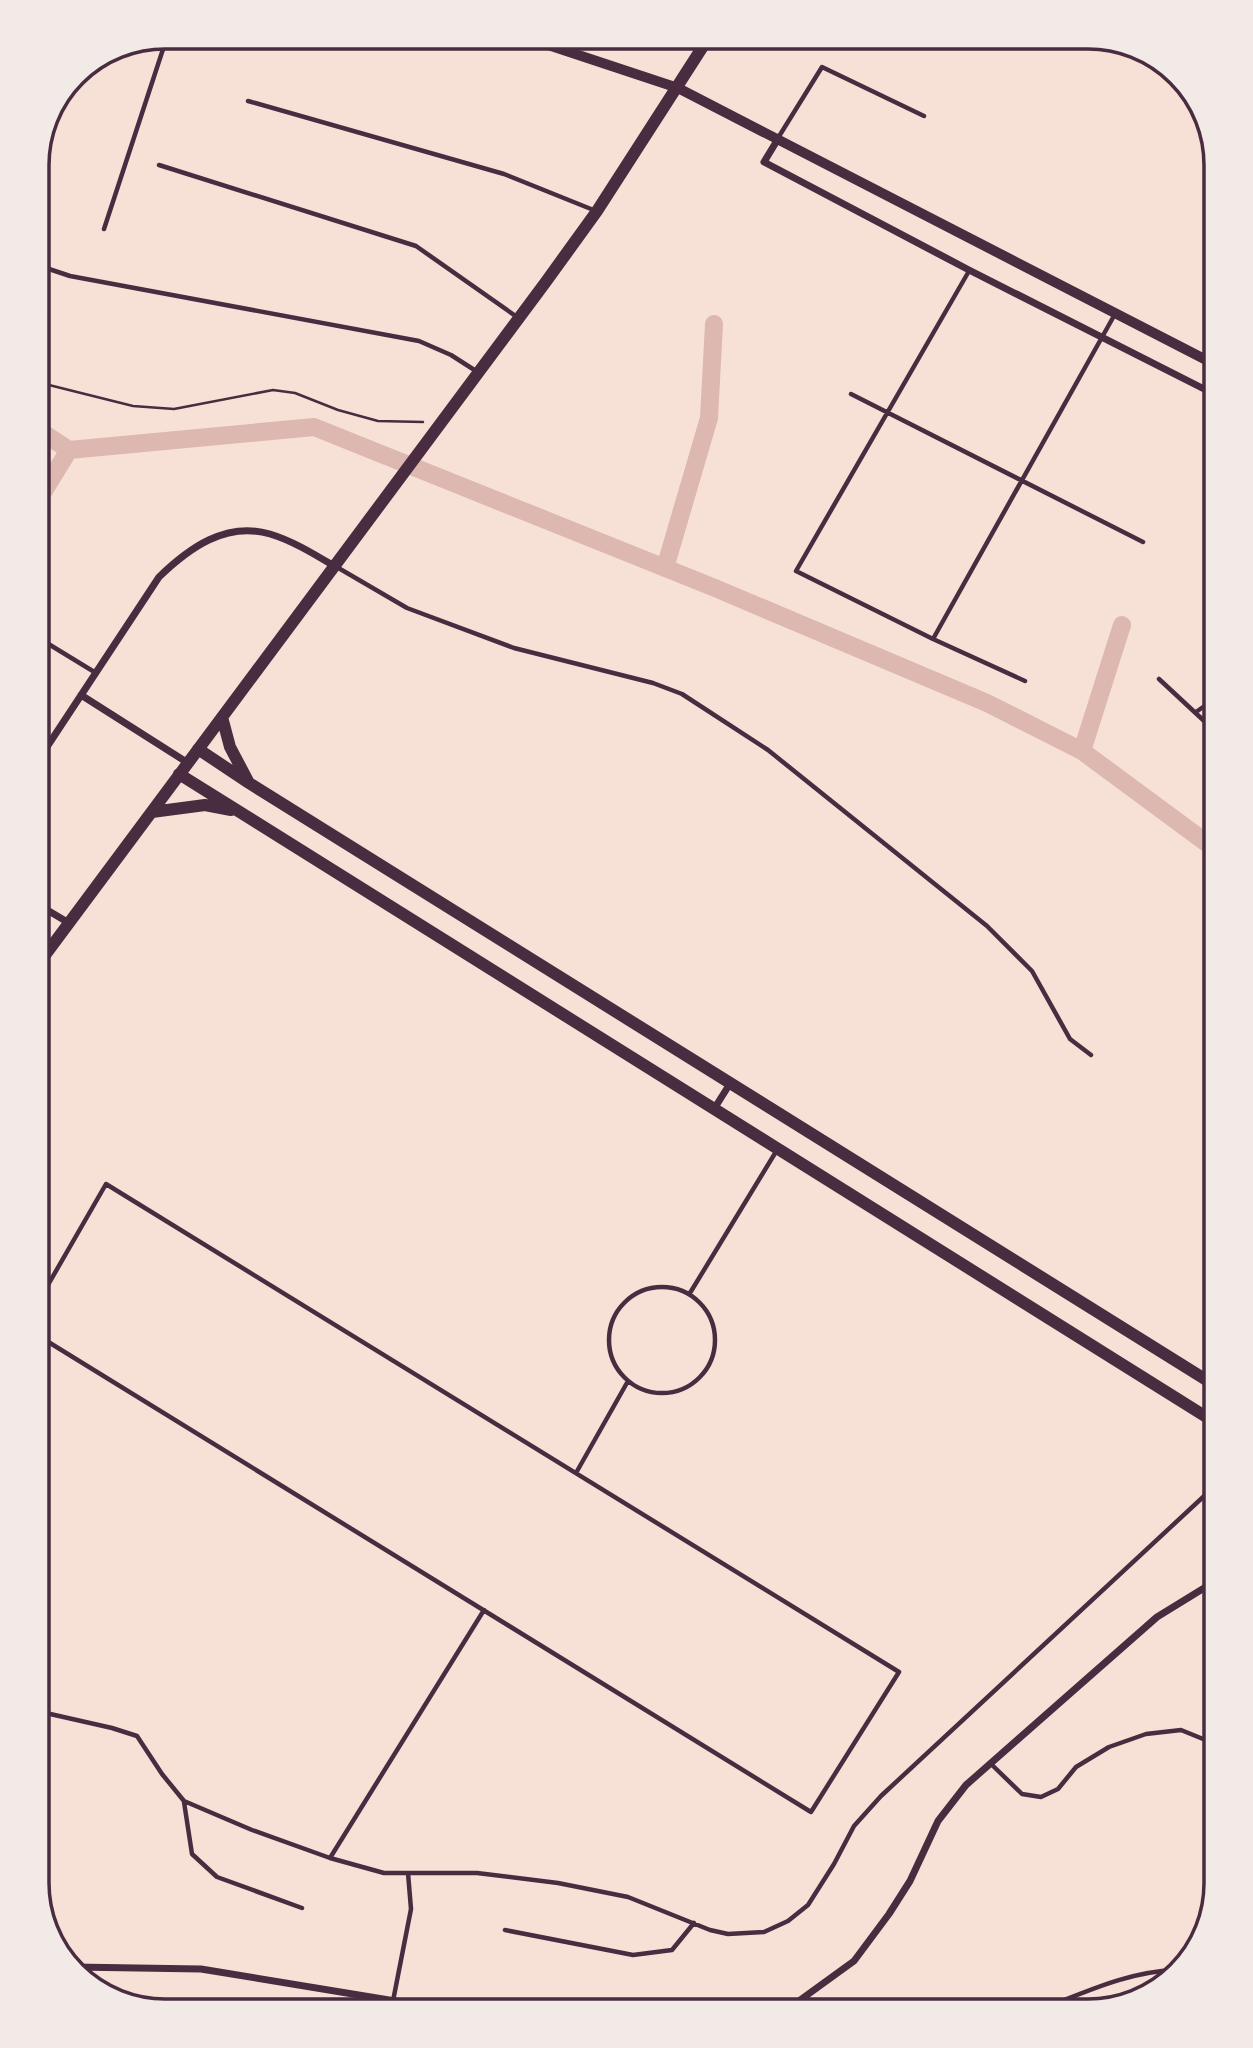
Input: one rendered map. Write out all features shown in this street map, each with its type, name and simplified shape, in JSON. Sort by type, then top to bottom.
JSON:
[{"type":"main road","points":[[49,950],[597,211],[702,49]]},
{"type":"main road","points":[[222,717],[230,747],[249,783]]},
{"type":"main road","points":[[198,749],[1204,1378]]},
{"type":"main road","points":[[179,774],[1204,1415]]},
{"type":"main road","points":[[152,812],[205,805],[239,812]]},
{"type":"street","points":[[560,49],[678,88],[1204,359]]},
{"type":"street","points":[[778,139],[765,162],[969,270],[1204,389]]},
{"type":"street","points":[[49,744],[159,577],[182,555],[212,537],[243,531],[269,534],[334,566]]},
{"type":"street","points":[[81,695],[188,763]]},
{"type":"street","points":[[49,911],[69,923]]},
{"type":"street","points":[[714,1109],[732,1083]]},
{"type":"street","points":[[802,1999],[854,1961],[910,1881],[938,1821],[966,1784],[1157,1617],[1204,1588]]},
{"type":"street","points":[[85,1967],[201,1969],[381,1999]]},
{"type":"lane","points":[[104,229],[163,49]]},
{"type":"lane","points":[[778,139],[822,67],[923,116]]},
{"type":"lane","points":[[248,102],[503,174],[597,211]]},
{"type":"lane","points":[[159,165],[416,246],[518,317]]},
{"type":"lane","points":[[49,269],[70,276],[419,341],[451,355],[478,372]]},
{"type":"lane","points":[[969,270],[796,571],[933,639],[1026,681]]},
{"type":"lane","points":[[933,639],[1115,313]]},
{"type":"lane","points":[[851,394],[1143,542]]},
{"type":"lane","points":[[334,566],[407,608],[514,648],[653,683],[682,694],[768,750],[987,926],[1032,971],[1070,1039],[1091,1055]]},
{"type":"lane","points":[[49,644],[96,673]]},
{"type":"lane","points":[[1159,679],[1204,720]]},
{"type":"lane","points":[[1196,712],[1204,706]]},
{"type":"lane","points":[[690,1293],[778,1149]]},
{"type":"lane","points":[[49,1283],[106,1184],[899,1672],[811,1812],[49,1342]]},
{"type":"lane","points":[[655,1286],[673,1287],[690,1293],[703,1304],[712,1319],[716,1337],[714,1354],[707,1370],[695,1382],[679,1391],[662,1393],[644,1390],[628,1381],[616,1368],[610,1351],[609,1334],[613,1316],[624,1302],[638,1291],[655,1286]]},
{"type":"lane","points":[[576,1473],[628,1381]]},
{"type":"lane","points":[[49,1714],[138,1736],[162,1774],[184,1801],[252,1830],[330,1858],[384,1873],[477,1873],[558,1883],[628,1897],[710,1930],[728,1934],[764,1932],[788,1921],[808,1905],[854,1826],[881,1796],[1204,1496]]},
{"type":"lane","points":[[330,1858],[484,1610]]},
{"type":"lane","points":[[990,1763],[1022,1794],[1041,1797],[1058,1789],[1076,1767],[1109,1747],[1146,1734],[1181,1730],[1204,1739]]},
{"type":"lane","points":[[184,1801],[192,1854],[217,1877],[302,1908]]},
{"type":"lane","points":[[393,1999],[411,1909],[408,1873]]},
{"type":"lane","points":[[505,1930],[633,1955],[672,1950],[694,1923]]},
{"type":"lane","points":[[1067,1999],[1119,1979],[1164,1971]]},
{"type":"path","points":[[49,385],[133,406],[174,409],[273,390],[295,393],[338,410],[378,421],[440,422]]},
{"type":"waterway","points":[[665,568],[709,418],[714,324]]},
{"type":"waterway","points":[[49,437],[69,450],[314,427],[715,588],[987,703],[1082,751],[1204,841]]},
{"type":"waterway","points":[[49,482],[69,450]]},
{"type":"waterway","points":[[1082,751],[1122,625]]}]
